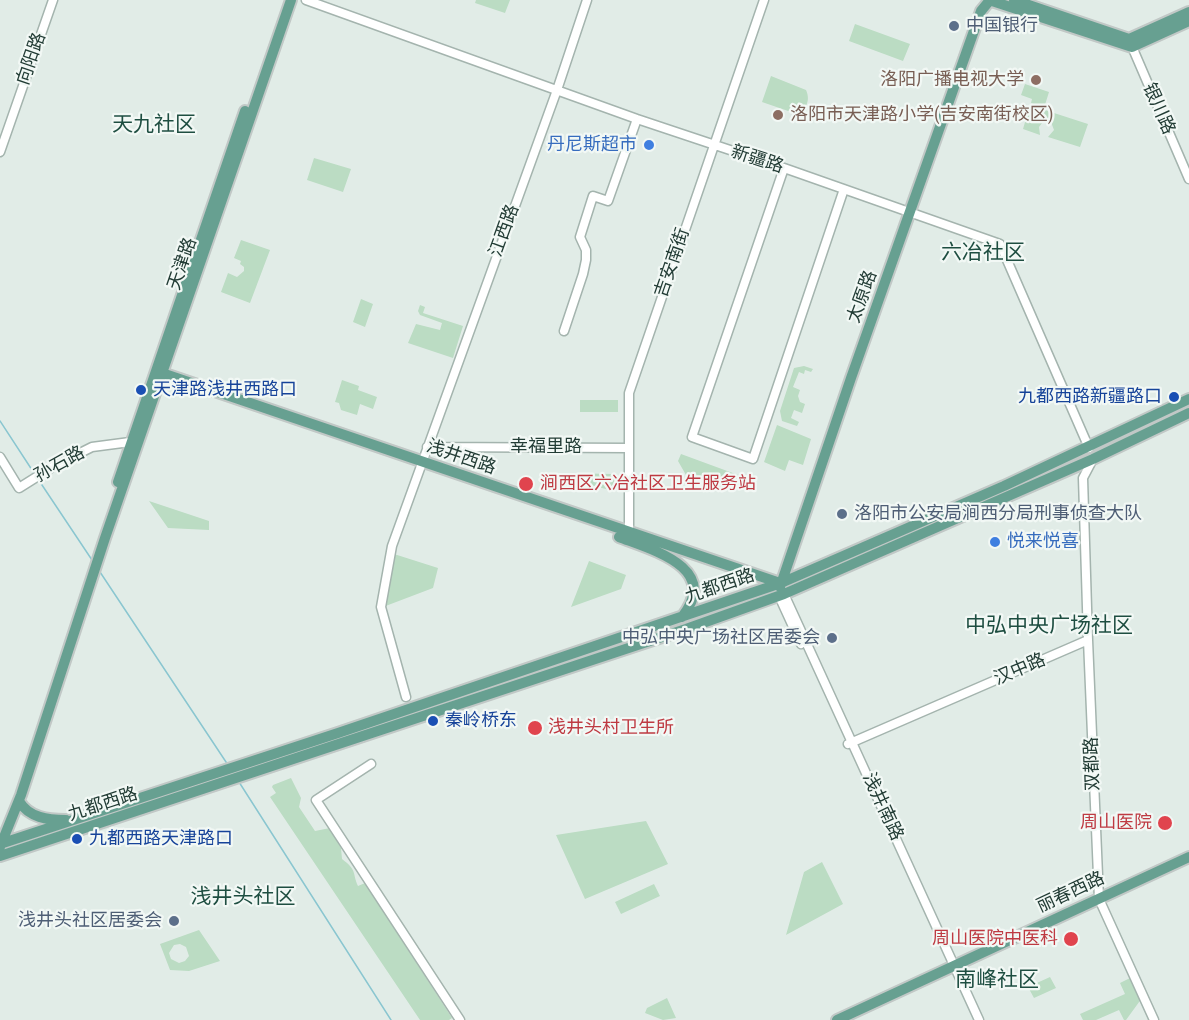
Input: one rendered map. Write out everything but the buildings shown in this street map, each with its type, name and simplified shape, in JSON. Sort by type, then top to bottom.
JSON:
[{"type":"main road","name":"天津路","points":[[158,375],[283,0]]},
{"type":"main road","name":"天津路","points":[[84,593],[134,443],[291,0]]},
{"type":"main road","points":[[990,0],[1130,43],[1189,21]]},
{"type":"main road","name":"太原路","points":[[781,591],[980,5],[990,0]]},
{"type":"main road","points":[[1014,0],[1130,43],[1189,12]]},
{"type":"main road","name":"浅井西路","points":[[158,375],[420,465],[669,557],[683,567],[692,578],[694,591],[689,608],[682,617]]},
{"type":"main road","name":"九都西路","points":[[248,769],[682,617],[781,591],[1189,399]]},
{"type":"main road","name":"九都西路","points":[[248,769],[664,637],[781,591],[1093,459],[1189,413]]},
{"type":"main road","name":"浅井西路","points":[[420,465],[629,533],[781,591]]},
{"type":"main road","points":[[1,845],[19,801],[84,593]]},
{"type":"main road","points":[[0,831],[17,791],[84,593]]},
{"type":"main road","points":[[212,781],[248,769]]},
{"type":"main road","name":"九都西路","points":[[1,845],[80,819],[212,781]]},
{"type":"main road","name":"九都西路","points":[[0,856],[212,781]]},
{"type":"main road","points":[[19,801],[26,811],[36,817],[55,820],[80,819]]},
{"type":"main road","name":"丽春西路","points":[[848,1020],[1189,857]]},
{"type":"main road","name":"丽春西路","points":[[1100,901],[1189,864]]},
{"type":"main road","name":"丽春西路","points":[[837,1020],[953,969]]},
{"type":"street","name":"向阳路","points":[[0,152],[52,0]]},
{"type":"street","name":"新疆路","points":[[306,0],[637,119],[1000,244],[1089,448]]},
{"type":"street","name":"江西路","points":[[406,697],[381,607],[392,546],[557,90],[587,0]]},
{"type":"street","name":"吉安南街","points":[[629,533],[629,393],[764,0]]},
{"type":"street","name":"银川路","points":[[1130,43],[1189,179]]},
{"type":"street","points":[[564,331],[583,274],[586,250],[580,237],[593,196],[608,201],[637,119]]},
{"type":"street","points":[[784,168],[692,437],[753,459],[843,189]]},
{"type":"street","name":"孙石路","points":[[0,457],[19,488],[54,466],[92,447],[134,443]]},
{"type":"street","name":"幸福里路","points":[[427,447],[629,448]]},
{"type":"street","points":[[1088,640],[1083,478],[1093,459]]},
{"type":"street","name":"浅井南路","points":[[781,591],[974,1020]]},
{"type":"street","name":"汉中路","points":[[850,743],[1088,640]]},
{"type":"street","name":"双都路","points":[[1088,640],[1100,901],[1154,1020]]},
{"type":"street","points":[[371,764],[316,800],[460,1020]]},
{"type":"street","name":"浅井南路","points":[[953,969],[979,1020]]},
{"type":"green space","points":[[476,0],[510,0],[505,13],[475,3]]},
{"type":"green space","points":[[855,24],[910,44],[903,61],[849,41]]},
{"type":"green space","points":[[771,76],[806,90],[808,102],[804,108],[794,113],[762,102]]},
{"type":"green space","points":[[1025,84],[1049,92],[1044,108],[1031,103],[1032,99],[1021,95]]},
{"type":"green space","points":[[1030,105],[1051,112],[1047,122],[1042,123],[1039,127],[1040,135],[1023,129]]},
{"type":"green space","points":[[1054,113],[1088,124],[1080,147],[1048,137],[1054,130],[1051,122]]},
{"type":"green space","points":[[314,158],[351,169],[343,192],[307,180]]},
{"type":"green space","points":[[241,240],[270,250],[250,303],[221,292],[228,273],[237,277],[244,271],[244,267],[240,264],[241,261],[234,258]]},
{"type":"green space","points":[[361,299],[373,304],[365,327],[353,322]]},
{"type":"green space","points":[[420,305],[425,307],[423,313],[463,326],[453,358],[408,343],[416,324],[440,330],[442,323],[420,315],[418,311]]},
{"type":"green space","points":[[804,366],[813,369],[811,372],[805,370],[804,374],[799,372],[793,387],[800,390],[798,396],[800,402],[805,404],[802,413],[794,410],[791,418],[799,422],[797,426],[782,421],[780,411],[794,368]]},
{"type":"green space","points":[[342,380],[359,386],[358,390],[377,397],[373,409],[360,404],[357,415],[341,410],[339,403],[335,402]]},
{"type":"green space","points":[[580,400],[618,400],[618,412],[580,412]]},
{"type":"green space","points":[[777,425],[811,439],[803,465],[789,460],[785,471],[764,462]]},
{"type":"green space","points":[[681,454],[749,479],[747,484],[738,484],[705,475],[697,479],[694,489],[678,461]]},
{"type":"green space","points":[[562,473],[613,474],[616,476],[615,489],[613,491],[562,477]]},
{"type":"green space","points":[[149,501],[209,521],[209,530],[168,528]]},
{"type":"green space","points":[[394,554],[438,568],[433,588],[383,607]]},
{"type":"green space","points":[[589,561],[626,575],[621,589],[571,607]]},
{"type":"green space","points":[[291,778],[301,798],[299,807],[315,831],[330,828],[341,848],[342,859],[353,869],[358,886],[365,883],[452,1018],[449,1020],[420,1020],[270,797],[276,793],[273,785]]},
{"type":"green space","points":[[646,821],[668,864],[585,899],[556,835]]},
{"type":"green space","points":[[822,862],[843,904],[786,935],[804,872]]},
{"type":"green space","points":[[654,884],[660,896],[621,914],[615,902]]},
{"type":"green space","points":[[199,930],[220,961],[189,971],[170,970],[160,944]],"holes":[[[180,944],[186,947],[189,956],[185,961],[179,963],[171,959],[169,953],[174,945]]]},
{"type":"green space","points":[[1050,977],[1056,988],[1034,998],[1028,987]]},
{"type":"green space","points":[[1132,977],[1142,998],[1126,1020],[1119,1010],[1096,1020],[1083,1020],[1080,1014],[1125,994],[1120,983]]},
{"type":"green space","points":[[667,998],[676,1018],[663,1020],[645,1013],[647,1008]]},
{"type":"waterway","points":[[0,421],[34,473]]},
{"type":"waterway","points":[[38,479],[92,560]]},
{"type":"waterway","points":[[100,572],[228,765]]},
{"type":"waterway","points":[[239,782],[391,1020]]},
{"type":"place","name":"中国银行","points":[[954,26]]},
{"type":"place","name":"洛阳广播电视大学","points":[[1036,80]]},
{"type":"place","name":"洛阳市天津路小学(吉安南街校区)","points":[[778,115]]},
{"type":"place","name":"丹尼斯超市","points":[[649,145]]},
{"type":"place","name":"天津路浅井西路口","points":[[141,390]]},
{"type":"place","name":"九都西路新疆路口","points":[[1174,397]]},
{"type":"place","name":"涧西区六冶社区卫生服务站","points":[[526,484]]},
{"type":"place","name":"洛阳市公安局涧西分局刑事侦查大队","points":[[842,514]]},
{"type":"place","name":"悦来悦喜","points":[[995,542]]},
{"type":"place","name":"中弘中央广场社区居委会","points":[[832,638]]},
{"type":"place","name":"秦岭桥东","points":[[433,721]]},
{"type":"place","name":"浅井头村卫生所","points":[[535,728]]},
{"type":"place","name":"周山医院","points":[[1165,823]]},
{"type":"place","name":"九都西路天津路口","points":[[77,839]]},
{"type":"place","name":"浅井头社区居委会","points":[[174,921]]},
{"type":"place","name":"周山医院中医科","points":[[1071,939]]},
{"type":"district","name":"天九社区","points":[[154,126]]},
{"type":"district","name":"六冶社区","points":[[983,254]]},
{"type":"district","name":"中弘中央广场社区","points":[[1049,627]]},
{"type":"district","name":"浅井头社区","points":[[243,898]]},
{"type":"district","name":"南峰社区","points":[[997,981]]}]
